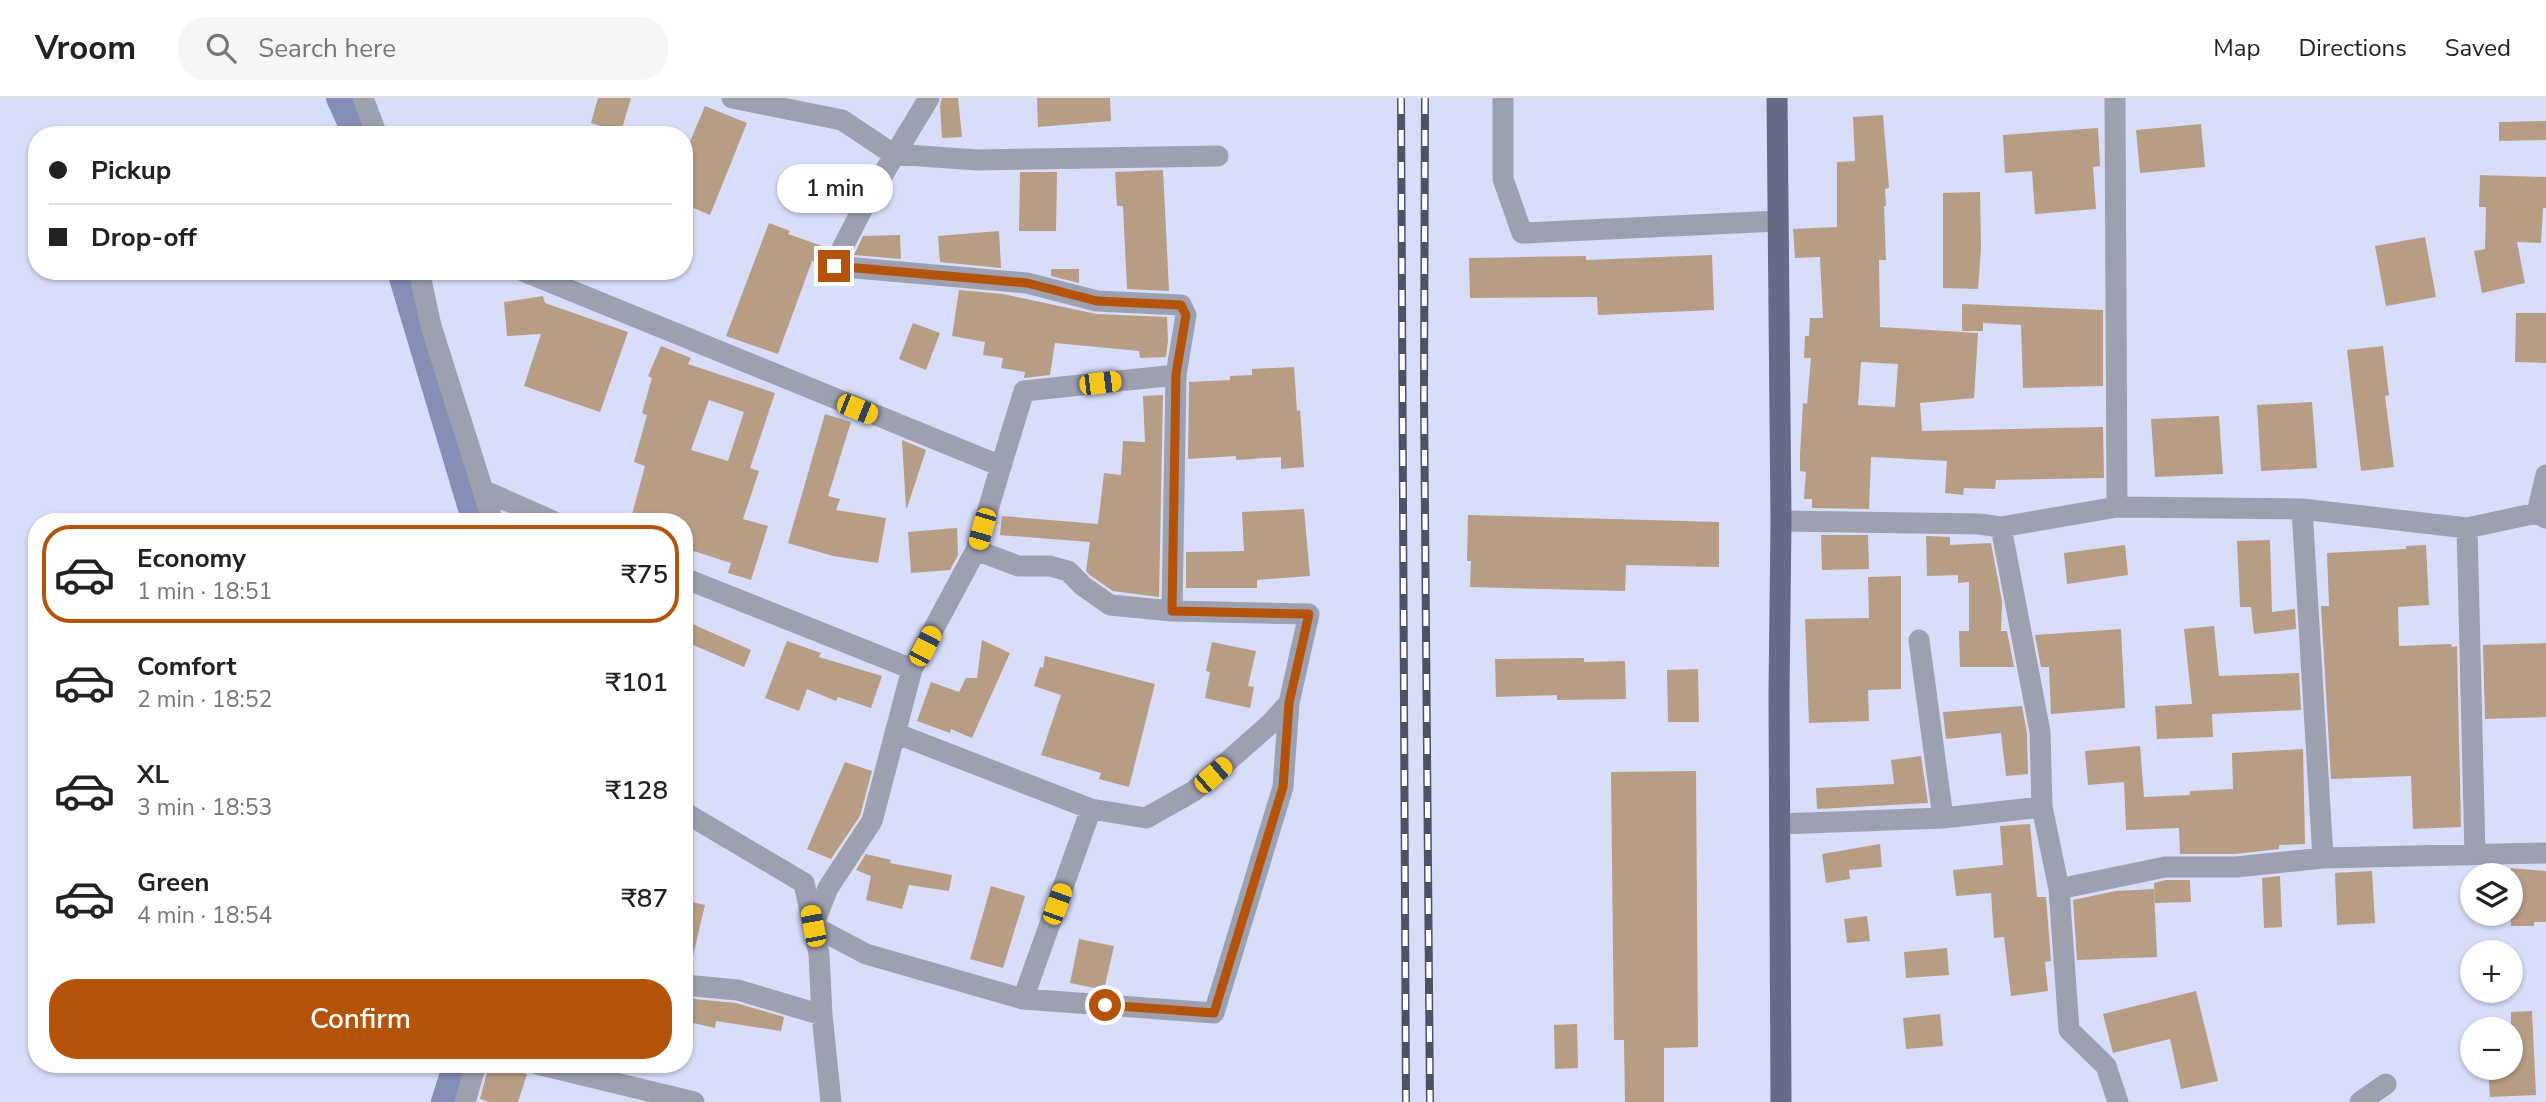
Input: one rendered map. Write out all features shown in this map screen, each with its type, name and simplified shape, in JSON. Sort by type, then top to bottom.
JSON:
[{"type":"main road","points":[[1777,98],[1781,522],[1781,1102]]},
{"type":"street","points":[[363,98],[374,126]]},
{"type":"street","points":[[732,98],[842,120],[893,154],[977,160],[1219,156]]},
{"type":"street","points":[[929,98],[893,154],[834,266],[1027,283],[1097,301],[1181,305],[1186,315],[1176,374],[1172,611]]},
{"type":"street","points":[[1503,98],[1503,179],[1522,233],[1779,221]]},
{"type":"street","points":[[2115,98],[2117,507]]},
{"type":"street","points":[[421,280],[431,326],[491,513]]},
{"type":"street","points":[[545,280],[1001,466]]},
{"type":"street","points":[[813,926],[828,888],[872,821],[912,669],[976,550],[1024,391],[1176,374]]},
{"type":"street","points":[[1781,522],[1979,524],[2001,527],[2117,507],[2302,509],[2467,528],[2541,516],[2546,475]]},
{"type":"street","points":[[485,491],[535,513]]},
{"type":"street","points":[[2302,509],[2323,858]]},
{"type":"street","points":[[2001,527],[2040,732],[2042,807],[2059,889],[2069,1030],[2106,1066],[2118,1102]]},
{"type":"street","points":[[2467,528],[2475,854]]},
{"type":"street","points":[[813,926],[866,954],[1023,999],[1214,1013],[1283,787],[1289,703],[1309,614],[1172,611],[1110,605],[1083,586],[1068,570],[1050,566],[1018,566],[976,550]]},
{"type":"street","points":[[693,582],[912,669]]},
{"type":"street","points":[[1919,640],[1943,818]]},
{"type":"street","points":[[895,733],[1091,809],[1146,818],[1194,791],[1270,724],[1289,703]]},
{"type":"street","points":[[1780,824],[1943,818],[2042,807]]},
{"type":"street","points":[[1023,999],[1091,809]]},
{"type":"street","points":[[693,817],[804,883],[819,954],[831,1102]]},
{"type":"street","points":[[2059,889],[2165,867],[2236,867],[2323,858],[2546,853]]},
{"type":"street","points":[[693,986],[738,990],[822,1015]]},
{"type":"street","points":[[465,1102],[473,1073]]},
{"type":"street","points":[[574,1073],[694,1102]]},
{"type":"street","points":[[2360,1102],[2386,1084]]},
{"type":"building","points":[[598,98],[631,98],[623,126],[591,123]]},
{"type":"building","points":[[942,98],[958,98],[962,137],[942,138]]},
{"type":"building","points":[[1037,98],[1110,98],[1111,121],[1038,127]]},
{"type":"building","points":[[705,106],[747,123],[710,215],[693,208],[693,135]]},
{"type":"building","points":[[1883,115],[1889,188],[1885,189],[1884,206],[1886,260],[1879,260],[1880,327],[1978,333],[1974,398],[1920,403],[1922,431],[2103,427],[2104,478],[1996,480],[1995,489],[1964,488],[1963,495],[1945,493],[1947,461],[1871,457],[1869,509],[1812,508],[1812,499],[1804,499],[1806,472],[1800,471],[1800,455],[1803,403],[1807,404],[1811,358],[1804,358],[1805,336],[1809,336],[1810,318],[1823,318],[1820,257],[1795,258],[1793,229],[1837,227],[1837,162],[1855,161],[1853,117]],"holes":[[[1861,362],[1898,364],[1895,407],[1858,405]]]},
{"type":"building","points":[[2546,121],[2546,140],[2499,141],[2499,122]]},
{"type":"building","points":[[2201,124],[2205,167],[2140,173],[2136,130]]},
{"type":"building","points":[[2098,128],[2100,166],[2093,167],[2096,209],[2035,214],[2032,171],[2005,173],[2003,135]]},
{"type":"building","points":[[1163,170],[1169,291],[1127,289],[1123,206],[1117,206],[1115,172]]},
{"type":"building","points":[[1020,172],[1057,172],[1056,231],[1019,231]]},
{"type":"building","points":[[2480,175],[2546,177],[2546,208],[2543,208],[2541,243],[2517,242],[2525,283],[2482,293],[2474,251],[2485,249],[2486,207],[2479,207]]},
{"type":"building","points":[[1980,192],[1981,249],[1978,289],[1943,288],[1943,193]]},
{"type":"building","points":[[769,223],[790,231],[788,234],[828,248],[821,261],[812,261],[778,354],[726,336]]},
{"type":"building","points":[[999,231],[1001,268],[940,262],[938,236]]},
{"type":"building","points":[[900,235],[901,259],[854,255],[863,236]]},
{"type":"building","points":[[2425,237],[2436,297],[2386,306],[2375,246]]},
{"type":"building","points":[[1712,255],[1714,310],[1598,315],[1597,297],[1470,298],[1469,258],[1586,256],[1586,260]]},
{"type":"building","points":[[1051,269],[1079,269],[1079,283],[1051,276]]},
{"type":"building","points":[[959,290],[1003,294],[1096,314],[1167,317],[1166,357],[1140,358],[1139,351],[1055,343],[1050,375],[1024,378],[1025,372],[1001,368],[1003,358],[983,355],[985,342],[952,336]]},
{"type":"building","points":[[543,296],[545,303],[628,332],[600,412],[524,386],[541,334],[507,336],[504,302]]},
{"type":"building","points":[[1962,304],[2103,310],[2103,386],[2023,388],[2021,325],[1983,323],[1983,331],[1962,331]]},
{"type":"building","points":[[2516,313],[2546,313],[2546,363],[2515,362]]},
{"type":"building","points":[[913,323],[940,333],[926,370],[899,359]]},
{"type":"building","points":[[661,346],[691,358],[688,364],[775,393],[750,468],[759,471],[743,519],[768,526],[751,580],[728,573],[731,563],[693,551],[693,513],[632,513],[645,466],[634,462],[647,415],[642,413],[652,378],[648,376]],"holes":[[[709,400],[744,412],[728,461],[691,450]]]},
{"type":"building","points":[[2383,346],[2389,395],[2385,396],[2394,467],[2361,471],[2347,350]]},
{"type":"building","points":[[1294,367],[1304,467],[1281,469],[1281,457],[1188,459],[1189,382],[1230,380],[1230,376],[1252,375],[1252,369]]},
{"type":"building","points":[[1163,395],[1159,597],[1113,591],[1091,576],[1086,571],[1090,542],[1000,535],[1002,516],[1098,524],[1104,473],[1121,475],[1123,441],[1145,442],[1143,396]]},
{"type":"building","points":[[2312,402],[2317,468],[2261,471],[2257,405]]},
{"type":"building","points":[[825,414],[851,422],[828,496],[840,499],[836,510],[886,518],[878,563],[833,556],[788,543]]},
{"type":"building","points":[[2219,416],[2223,474],[2155,477],[2151,419]]},
{"type":"building","points":[[902,440],[926,450],[907,508],[906,508]]},
{"type":"building","points":[[1304,509],[1310,576],[1257,580],[1257,588],[1186,588],[1186,552],[1244,551],[1242,512]]},
{"type":"building","points":[[1468,515],[1719,522],[1719,567],[1626,565],[1625,591],[1470,587],[1471,561],[1467,561]]},
{"type":"building","points":[[957,528],[958,555],[950,570],[911,573],[908,532]]},
{"type":"building","points":[[1821,535],[1868,535],[1869,569],[1822,570]]},
{"type":"building","points":[[1926,536],[1950,537],[1950,545],[1991,543],[2002,601],[2001,631],[2007,631],[2014,667],[1960,667],[1959,631],[1969,631],[1969,582],[1958,583],[1958,575],[1927,576]]},
{"type":"building","points":[[2270,540],[2272,612],[2295,609],[2296,629],[2254,634],[2251,607],[2240,607],[2237,541]]},
{"type":"building","points":[[2125,545],[2128,575],[2067,584],[2064,553]]},
{"type":"building","points":[[2426,545],[2429,605],[2398,607],[2399,646],[2457,646],[2461,827],[2413,829],[2411,776],[2331,779],[2321,606],[2329,606],[2327,553],[2406,549],[2406,546]]},
{"type":"building","points":[[1901,576],[1901,689],[1868,690],[1869,721],[1809,723],[1805,619],[1869,618],[1868,577]]},
{"type":"building","points":[[693,624],[751,650],[744,667],[693,645]]},
{"type":"building","points":[[2214,626],[2219,676],[2299,673],[2301,710],[2212,714],[2213,737],[2157,739],[2155,706],[2192,704],[2184,629]]},
{"type":"building","points":[[2121,629],[2125,708],[2051,714],[2049,667],[2041,667],[2035,635]]},
{"type":"building","points":[[982,640],[1010,653],[972,738],[951,729],[950,733],[917,721],[931,682],[959,692],[966,678],[977,678]]},
{"type":"building","points":[[787,641],[821,653],[819,657],[882,676],[871,708],[838,697],[836,701],[807,689],[799,711],[765,698]]},
{"type":"building","points":[[1212,642],[1256,651],[1248,686],[1254,687],[1250,708],[1205,698],[1210,672],[1206,671]]},
{"type":"building","points":[[2546,643],[2546,717],[2485,719],[2483,645]]},
{"type":"building","points":[[1045,656],[1155,684],[1129,787],[1099,779],[1101,773],[1041,755],[1061,695],[1034,686],[1040,667],[1043,668]]},
{"type":"building","points":[[1584,658],[1584,662],[1625,661],[1626,699],[1557,700],[1557,695],[1496,697],[1495,659]]},
{"type":"building","points":[[1698,669],[1699,722],[1668,722],[1667,670]]},
{"type":"building","points":[[2022,706],[2027,733],[2028,774],[2006,776],[2001,733],[1946,739],[1943,712]]},
{"type":"building","points":[[2140,746],[2144,797],[2190,795],[2190,791],[2233,789],[2232,753],[2303,749],[2305,844],[2279,845],[2279,849],[2235,854],[2180,854],[2179,828],[2126,830],[2124,782],[2088,785],[2085,751]]},
{"type":"building","points":[[1921,756],[1928,803],[1817,809],[1816,788],[1894,784],[1891,760]]},
{"type":"building","points":[[845,762],[872,771],[860,816],[831,859],[807,849]]},
{"type":"building","points":[[1696,771],[1698,1047],[1664,1048],[1664,1102],[1625,1102],[1624,1040],[1614,1040],[1611,772]]},
{"type":"building","points":[[2030,824],[2037,897],[2046,897],[2051,961],[2045,962],[2048,991],[2011,996],[2004,937],[1994,938],[1991,893],[1956,896],[1953,870],[2003,865],[2000,826]]},
{"type":"building","points":[[1880,844],[1882,867],[1849,870],[1850,879],[1826,883],[1822,854]]},
{"type":"building","points":[[866,854],[891,860],[890,863],[952,875],[949,891],[909,885],[902,909],[866,900],[871,876],[856,870]]},
{"type":"building","points":[[2523,869],[2546,871],[2546,922],[2534,922],[2534,926],[2523,926]]},
{"type":"building","points":[[2372,871],[2375,923],[2337,925],[2335,873]]},
{"type":"building","points":[[2280,876],[2282,927],[2264,928],[2262,878]]},
{"type":"building","points":[[2190,880],[2191,902],[2155,903],[2154,883]]},
{"type":"building","points":[[991,886],[1025,896],[1003,968],[970,959]]},
{"type":"building","points":[[2154,889],[2157,957],[2077,960],[2073,900],[2116,891]]},
{"type":"building","points":[[693,902],[705,905],[693,956]]},
{"type":"building","points":[[1867,916],[1870,941],[1847,943],[1844,919]]},
{"type":"building","points":[[1079,939],[1114,946],[1104,990],[1070,983]]},
{"type":"building","points":[[1947,948],[1949,975],[1906,978],[1904,952]]},
{"type":"building","points":[[2196,991],[2218,1081],[2181,1089],[2170,1039],[2113,1053],[2103,1014]]},
{"type":"building","points":[[693,999],[736,1003],[784,1017],[781,1031],[716,1021],[715,1028],[693,1023]]},
{"type":"building","points":[[2532,1011],[2536,1095],[2490,1097],[2489,1080],[2523,1080],[2523,1017],[2511,1017],[2511,1012]]},
{"type":"building","points":[[1940,1014],[1943,1046],[1906,1049],[1903,1018]]},
{"type":"building","points":[[1577,1024],[1578,1068],[1555,1069],[1554,1025]]},
{"type":"building","points":[[487,1073],[527,1074],[518,1102],[490,1102],[480,1099]]},
{"type":"waterway","points":[[339,98],[352,126]]},
{"type":"waterway","points":[[403,280],[472,513]]},
{"type":"waterway","points":[[444,1102],[453,1073]]},
{"type":"railway","points":[[1401,98],[1406,1102]]},
{"type":"railway","points":[[1425,98],[1424,398],[1430,1102]]},
{"type":"route","points":[[834,266],[1027,283],[1097,301],[1181,305],[1186,315],[1176,374],[1172,611],[1309,614],[1289,703],[1283,787],[1214,1013],[1105,1005]]}]
